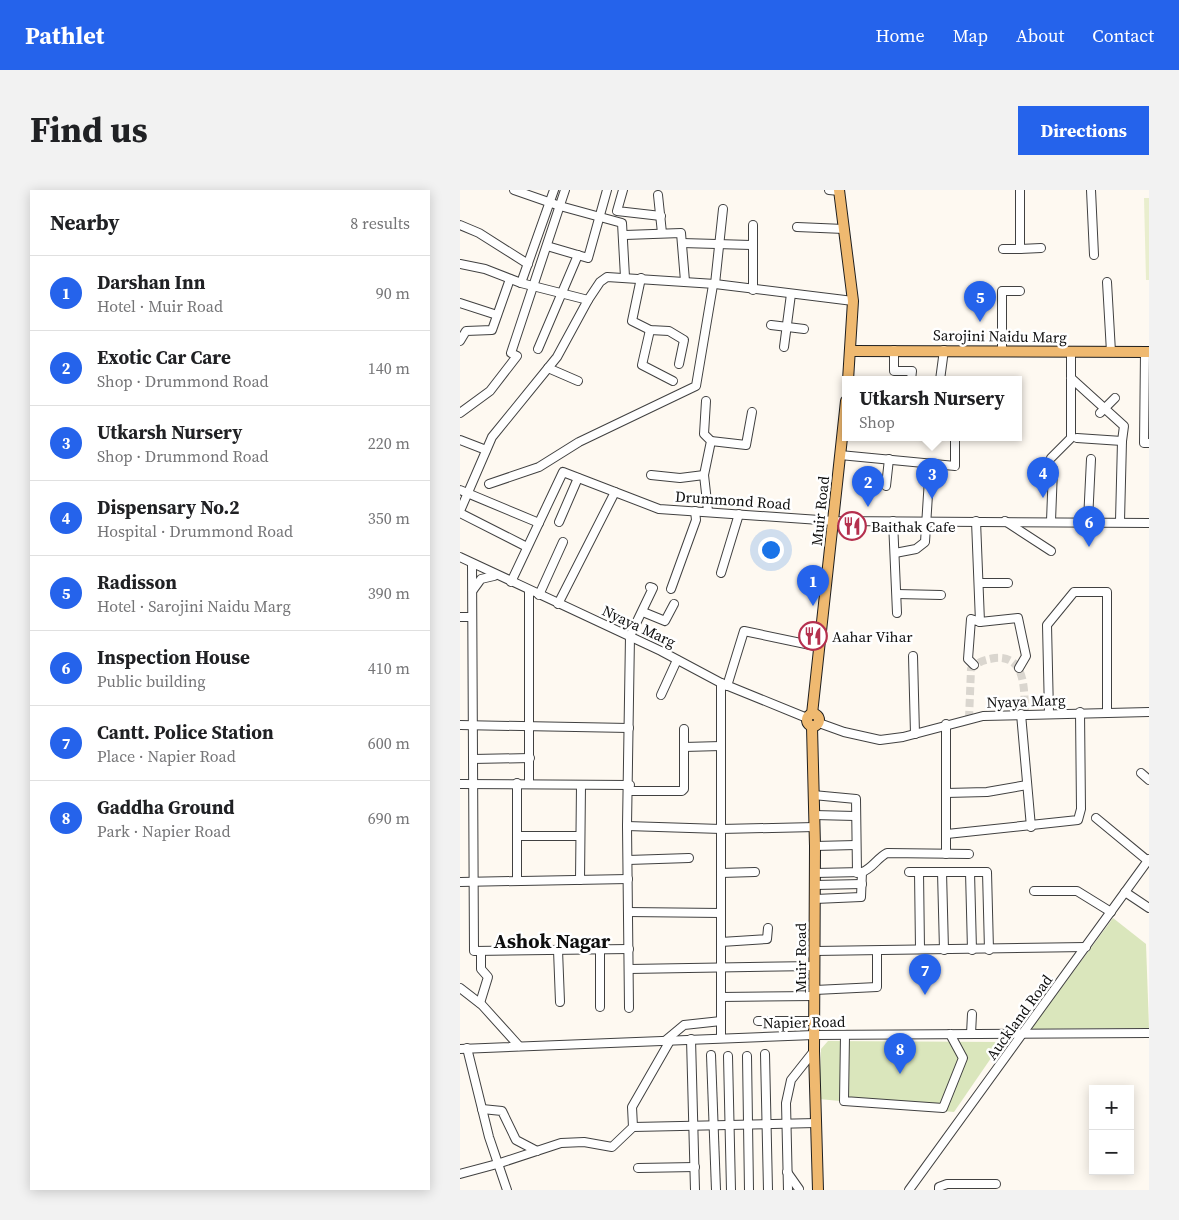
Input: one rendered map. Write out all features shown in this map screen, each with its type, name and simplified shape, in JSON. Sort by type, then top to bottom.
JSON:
[{"type":"main road","points":[[835,190],[844,229],[853,301],[848,376]]},
{"type":"main road","name":"Sarojini Naidu Marg","points":[[850,351],[1147,352]]},
{"type":"main road","name":"Muir Road","points":[[818,1190],[814,1051],[815,827],[812,720],[842,441]]},
{"type":"street","points":[[515,190],[560,206],[622,223],[625,235],[625,277]]},
{"type":"street","points":[[521,284],[554,190]]},
{"type":"street","points":[[460,413],[490,391],[517,356],[511,353],[565,190]]},
{"type":"street","points":[[546,246],[588,258],[607,190]]},
{"type":"street","points":[[623,190],[617,211],[661,216]]},
{"type":"street","points":[[1020,190],[1020,249]]},
{"type":"street","points":[[1091,190],[1094,254]]},
{"type":"street","points":[[658,195],[662,233]]},
{"type":"street","points":[[489,484],[539,466],[578,442],[696,386],[714,284],[723,209]]},
{"type":"street","points":[[460,225],[479,233],[528,264]]},
{"type":"street","points":[[752,290],[751,245],[753,225]]},
{"type":"street","points":[[797,227],[844,229]]},
{"type":"street","points":[[625,235],[681,233],[685,281]]},
{"type":"street","points":[[682,243],[751,245]]},
{"type":"street","points":[[1003,249],[1041,248]]},
{"type":"street","points":[[538,349],[578,256]]},
{"type":"street","points":[[460,264],[484,269],[521,284],[588,300]]},
{"type":"street","points":[[527,547],[460,512],[492,437],[557,357],[600,282],[607,277],[685,281],[853,301]]},
{"type":"street","points":[[641,278],[632,321],[650,330],[669,332],[684,340],[679,364]]},
{"type":"street","points":[[460,341],[466,331],[492,330],[510,279]]},
{"type":"street","points":[[1107,282],[1111,352]]},
{"type":"street","points":[[1002,351],[1002,291],[1020,292]]},
{"type":"street","points":[[784,346],[791,294]]},
{"type":"street","points":[[460,303],[497,315]]},
{"type":"street","points":[[771,325],[804,329]]},
{"type":"street","points":[[650,330],[642,365],[673,382]]},
{"type":"street","points":[[894,350],[894,371],[912,371],[911,376]]},
{"type":"street","points":[[941,376],[944,350]]},
{"type":"street","points":[[1051,458],[1070,438],[1071,352]]},
{"type":"street","points":[[1147,352],[1144,443],[1149,443]]},
{"type":"street","points":[[548,368],[578,381]]},
{"type":"street","points":[[1071,378],[1102,411],[1124,426],[1120,521]]},
{"type":"street","points":[[1102,411],[1115,398]]},
{"type":"street","points":[[706,401],[704,434],[710,440],[746,444],[752,412]]},
{"type":"street","points":[[1077,438],[1122,441]]},
{"type":"street","points":[[460,440],[486,450]]},
{"type":"street","points":[[708,511],[704,476],[710,440]]},
{"type":"street","points":[[840,455],[955,466],[955,441]]},
{"type":"street","points":[[886,486],[889,459]]},
{"type":"street","points":[[1088,521],[1091,459]]},
{"type":"street","points":[[895,553],[916,549],[925,542],[930,463]]},
{"type":"street","points":[[1052,521],[1053,469]]},
{"type":"street","name":"Drummond Road","points":[[511,582],[563,472],[659,509],[834,521],[1120,521],[1149,523]]},
{"type":"street","points":[[651,475],[680,478],[704,476]]},
{"type":"street","points":[[559,522],[578,478]]},
{"type":"street","points":[[460,490],[539,522]]},
{"type":"street","points":[[558,604],[615,492]]},
{"type":"street","points":[[671,589],[696,520],[695,511]]},
{"type":"street","points":[[721,573],[739,514]]},
{"type":"street","points":[[893,521],[898,613]]},
{"type":"street","points":[[976,521],[980,622]]},
{"type":"street","points":[[1005,521],[1051,551]]},
{"type":"street","points":[[539,595],[563,542]]},
{"type":"street","name":"Nyaya Marg","points":[[460,557],[497,576],[630,636],[724,685],[844,732],[880,740],[915,734],[946,724],[983,716],[1080,712],[1149,712]]},
{"type":"street","points":[[472,564],[472,881],[474,951],[629,949]]},
{"type":"street","points":[[472,592],[480,579],[497,576]]},
{"type":"street","points":[[979,583],[1008,582]]},
{"type":"street","points":[[629,1008],[627,826],[630,788],[630,636],[653,588],[650,587]]},
{"type":"street","points":[[528,590],[529,784]]},
{"type":"street","points":[[1049,713],[1047,626],[1074,592],[1107,592],[1107,712]]},
{"type":"street","points":[[897,594],[941,595]]},
{"type":"street","points":[[643,612],[665,621],[674,604]]},
{"type":"street","points":[[460,617],[472,617]]},
{"type":"street","points":[[974,666],[968,659],[971,620],[980,622],[1018,618],[1026,656],[1019,668]]},
{"type":"street","points":[[721,1038],[721,746],[724,685],[744,631],[820,646]]},
{"type":"street","points":[[913,656],[915,734]]},
{"type":"street","points":[[662,695],[677,660]]},
{"type":"street","points":[[947,834],[1072,822],[1080,817],[1080,712]]},
{"type":"street","points":[[1021,714],[1031,827]]},
{"type":"street","points":[[946,724],[946,854]]},
{"type":"street","points":[[460,725],[629,728]]},
{"type":"street","points":[[460,784],[517,783],[682,791],[684,729]]},
{"type":"street","points":[[684,747],[721,746]]},
{"type":"street","points":[[473,759],[530,758]]},
{"type":"street","points":[[1141,773],[1149,780]]},
{"type":"street","points":[[517,783],[518,881]]},
{"type":"street","points":[[580,785],[580,880]]},
{"type":"street","points":[[946,793],[987,792],[1027,785]]},
{"type":"street","points":[[814,795],[856,799],[856,845],[862,884],[861,897],[815,900]]},
{"type":"street","points":[[814,815],[855,816]]},
{"type":"street","points":[[1096,818],[1148,860]]},
{"type":"street","points":[[627,826],[721,829],[815,827]]},
{"type":"street","points":[[517,836],[580,836]]},
{"type":"street","points":[[815,846],[856,845]]},
{"type":"street","points":[[815,873],[868,870],[879,857],[887,853],[969,854]]},
{"type":"street","points":[[628,860],[689,858]]},
{"type":"street","name":"Auckland Road","points":[[910,1190],[1148,860]]},
{"type":"street","points":[[721,873],[755,872]]},
{"type":"street","points":[[909,872],[987,872],[989,950]]},
{"type":"street","points":[[919,872],[920,949]]},
{"type":"street","points":[[942,872],[944,950]]},
{"type":"street","points":[[970,872],[972,950]]},
{"type":"street","points":[[460,882],[628,879]]},
{"type":"street","points":[[815,885],[862,884]]},
{"type":"street","points":[[1034,891],[1078,891],[1111,912]]},
{"type":"street","points":[[1125,892],[1149,908]]},
{"type":"street","points":[[628,912],[721,913]]},
{"type":"street","points":[[721,942],[767,939],[768,928]]},
{"type":"street","points":[[600,948],[600,1007]]},
{"type":"street","points":[[815,951],[1086,948]]},
{"type":"street","points":[[558,950],[560,1002]]},
{"type":"street","points":[[721,998],[814,993],[877,986],[877,951]]},
{"type":"street","points":[[480,1003],[488,977],[481,969],[481,952]]},
{"type":"street","points":[[629,970],[815,966]]},
{"type":"street","points":[[460,988],[480,1003],[519,1046]]},
{"type":"street","points":[[971,1034],[972,1014]]},
{"type":"street","points":[[633,1127],[632,1107],[668,1039],[684,1024],[721,1021]]},
{"type":"street","points":[[758,1021],[814,1021]]},
{"type":"street","name":"Napier Road","points":[[463,1048],[814,1035],[1149,1033]]},
{"type":"street","points":[[845,1035],[844,1101],[943,1108],[963,1058],[950,1034]]},
{"type":"street","points":[[691,1039],[695,1190]]},
{"type":"street","points":[[463,1048],[497,1164],[507,1190]]},
{"type":"street","points":[[799,1190],[787,1190],[786,1103],[791,1080],[814,1051]]},
{"type":"street","points":[[765,1054],[768,1190]]},
{"type":"street","points":[[711,1056],[716,1190]]},
{"type":"street","points":[[728,1056],[731,1190]]},
{"type":"street","points":[[746,1056],[749,1190]]},
{"type":"street","points":[[482,1109],[502,1111],[516,1140],[537,1152]]},
{"type":"street","points":[[460,1174],[537,1152],[561,1143],[584,1142],[612,1147],[633,1127],[816,1123]]},
{"type":"street","points":[[638,1168],[695,1167]]},
{"type":"street","points":[[787,1172],[799,1190]]},
{"type":"street","points":[[939,1190],[939,1188],[947,1184],[996,1184]]},
{"type":"green space","points":[[1144,198],[1149,198],[1149,280],[1146,280]]},
{"type":"green space","points":[[1113,918],[1146,944],[1149,1028],[1031,1029]]},
{"type":"green space","points":[[828,1041],[1002,1042],[954,1112],[819,1099],[821,1049]]},
{"type":"tunnel","points":[[969,719],[971,669],[982,661],[995,658],[1013,662],[1018,669],[1024,686],[1025,714]]},
{"type":"place","name":"Radisson","points":[[980,322]]},
{"type":"place","name":"Dispensary No.2","points":[[1043,498]]},
{"type":"place","name":"Utkarsh Nursery","points":[[932,499]]},
{"type":"place","name":"Exotic Car Care","points":[[868,507]]},
{"type":"place","name":"Baithak Cafe","points":[[852,526]]},
{"type":"place","name":"Inspection House","points":[[1089,547]]},
{"type":"place","name":"Darshan Inn","points":[[813,606]]},
{"type":"place","name":"Aahar Vihar","points":[[813,636]]},
{"type":"place","name":"Cantt. Police Station","points":[[925,995]]},
{"type":"place","name":"Gaddha Ground","points":[[900,1074]]},
{"type":"district","name":"Ashok Nagar","points":[[552,941]]}]
